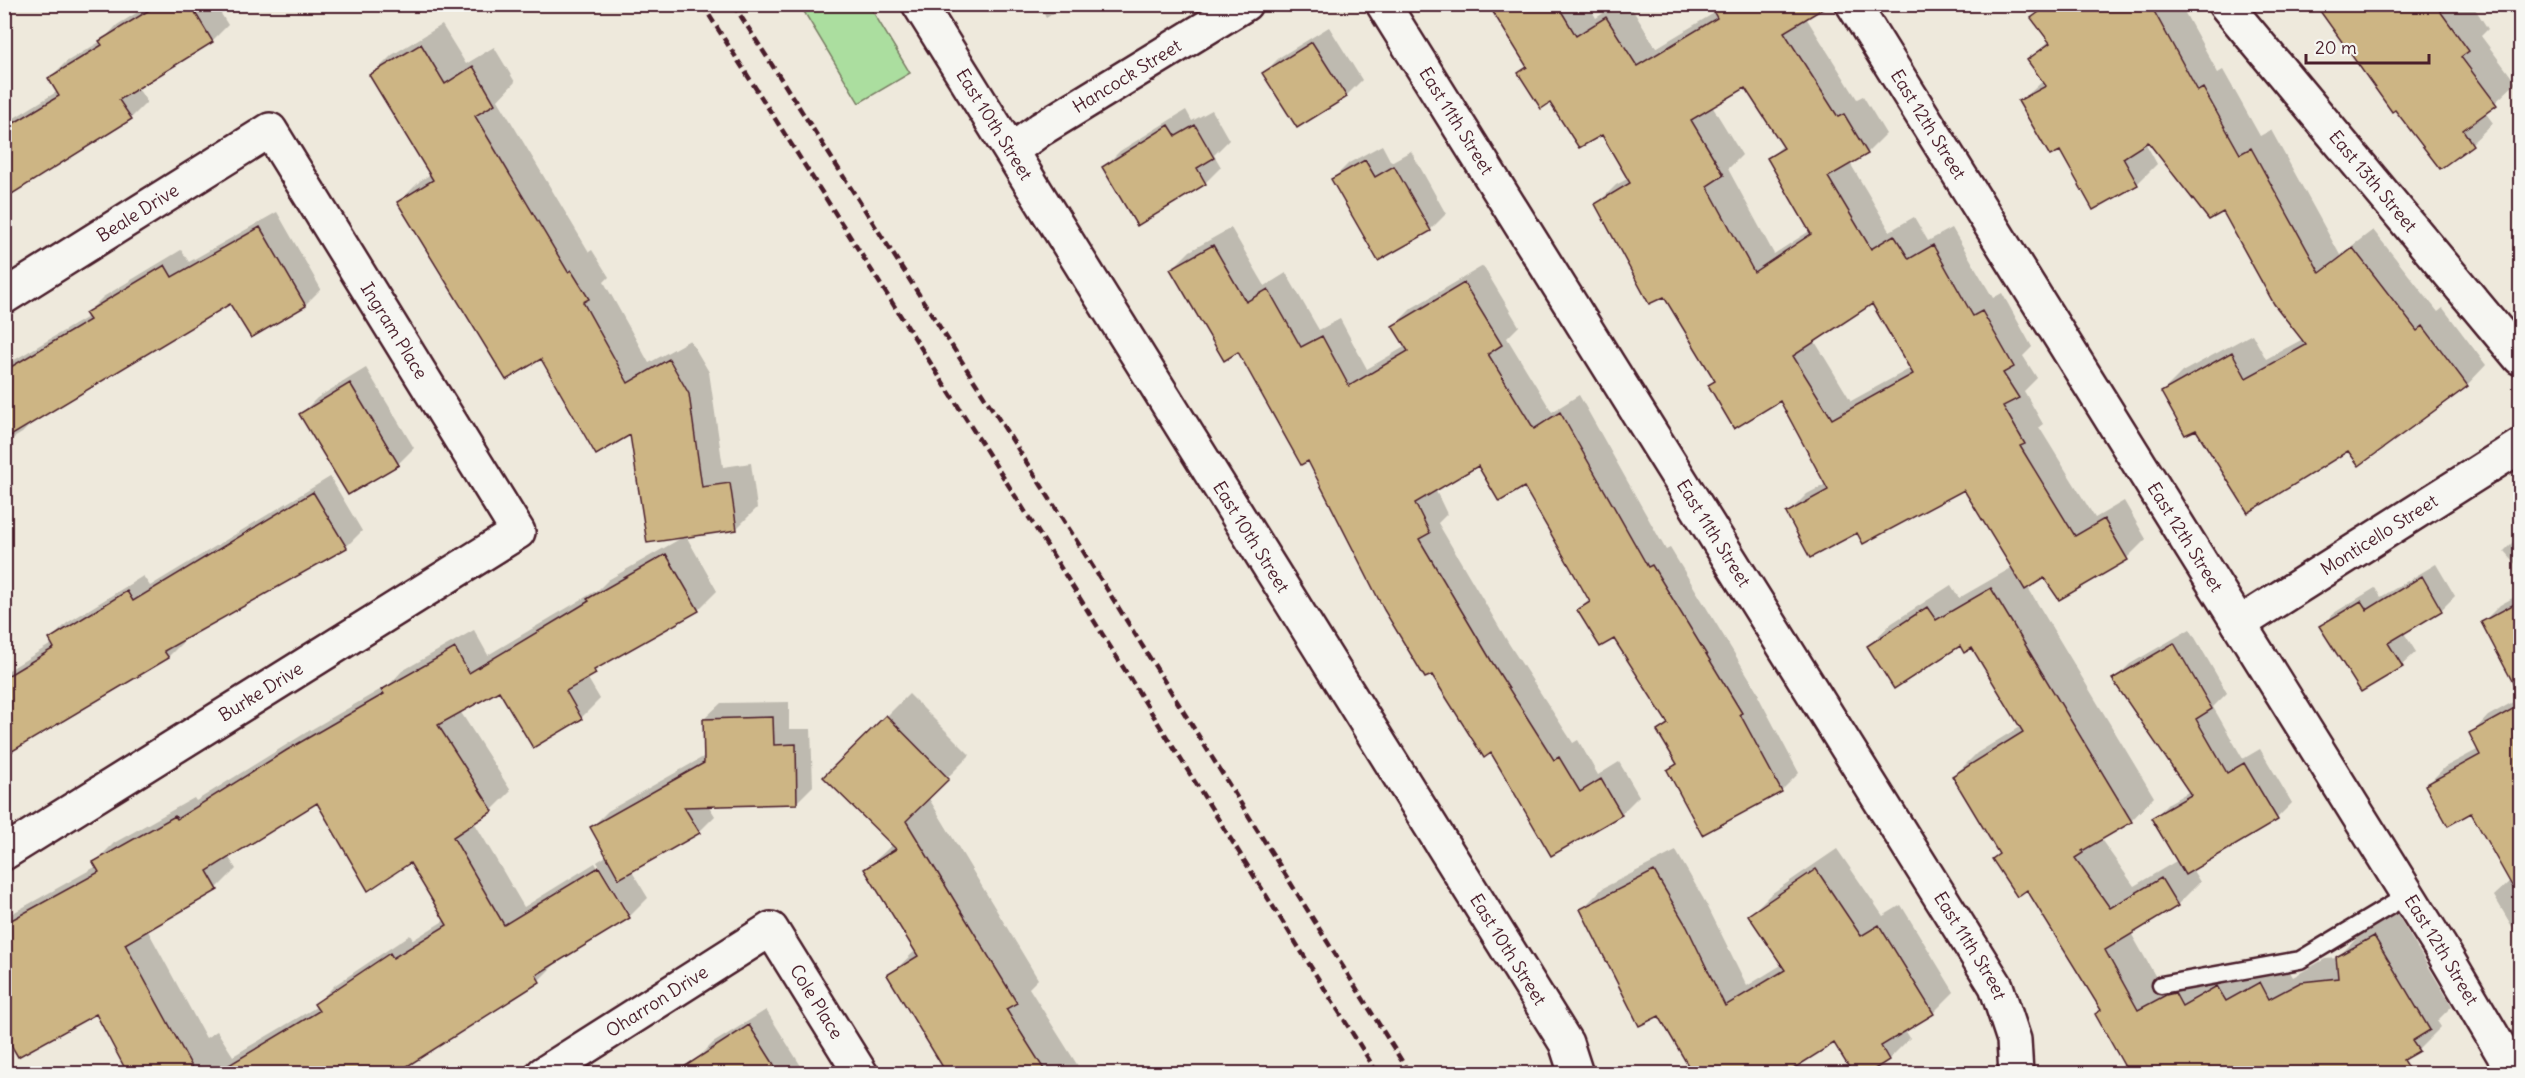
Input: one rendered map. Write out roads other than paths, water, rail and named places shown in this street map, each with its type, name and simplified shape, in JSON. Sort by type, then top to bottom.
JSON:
[{"type":"street","name":"East 10th Street","points":[[919,4],[1566,1043],[1576,1074]]},
{"type":"street","name":"Hancock Street","points":[[1011,151],[1041,129],[1245,4]]},
{"type":"street","name":"East 11th Street","points":[[1383,4],[1996,986],[2014,1040],[2016,1074]]},
{"type":"street","name":"East 12th Street","points":[[1853,4],[2408,895],[2515,1074]]},
{"type":"street","name":"East 13th Street","points":[[2225,4],[2520,358]]},
{"type":"street","name":"Beale Drive","points":[[4,297],[270,130]]},
{"type":"street","name":"Ingram Place","points":[[270,130],[518,532]]},
{"type":"street","name":"Monticello Street","points":[[2239,624],[2520,446]]},
{"type":"street","name":"Burke Drive","points":[[4,853],[518,532]]},
{"type":"street","name":"Oharron Drive","points":[[543,1074],[771,929]]},
{"type":"street","name":"Cole Place","points":[[771,929],[861,1074]]},
{"type":"lane","points":[[2161,985],[2300,960],[2408,895]]},
{"type":"railway","points":[[702,4],[1049,549],[1378,1074]]},
{"type":"railway","points":[[733,4],[1073,535],[1410,1074]]}]
